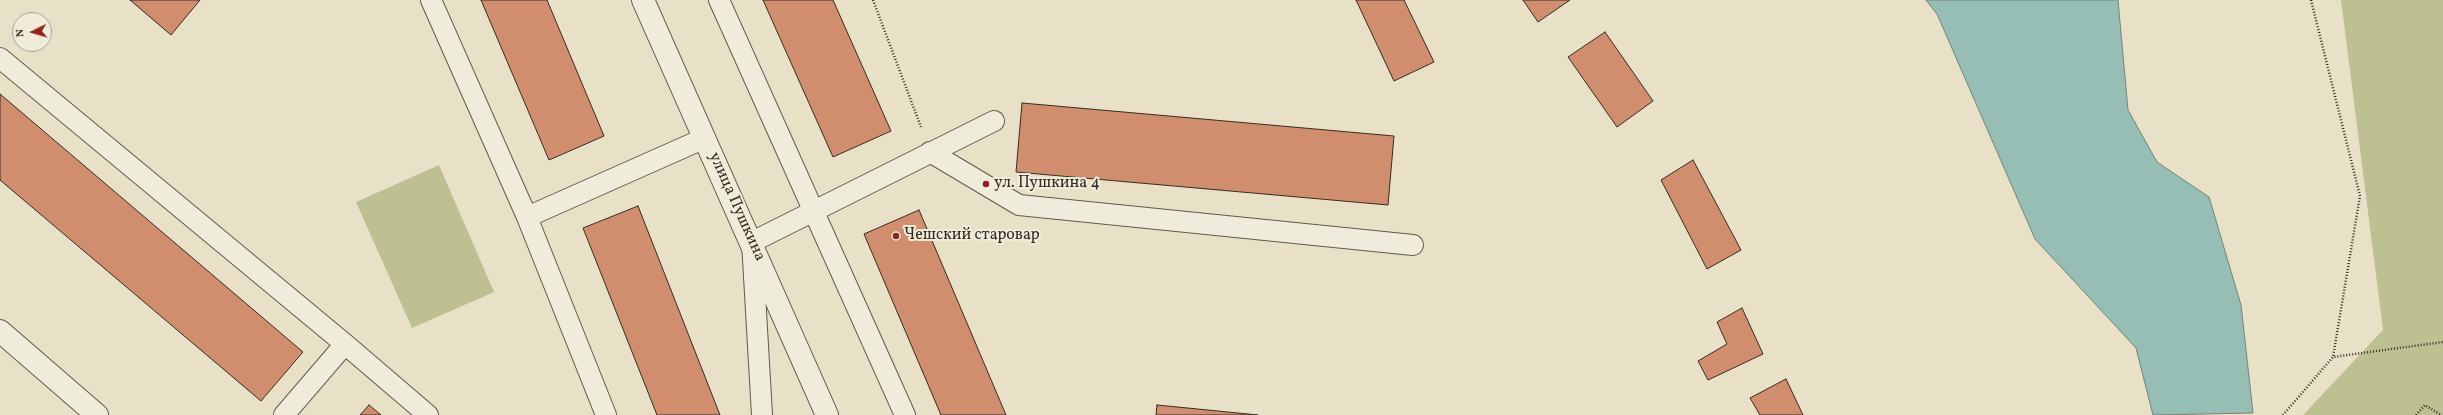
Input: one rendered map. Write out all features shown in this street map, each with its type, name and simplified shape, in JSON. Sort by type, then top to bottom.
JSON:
[{"type":"street","name":"улица Пушкина","points":[[643,0],[752,242],[827,415]]},
{"type":"street","points":[[0,331],[97,415]]},
{"type":"lane","points":[[431,0],[527,217],[606,415]]},
{"type":"lane","points":[[719,0],[905,415]]},
{"type":"lane","points":[[0,58],[345,344],[428,415]]},
{"type":"lane","points":[[762,415],[752,242],[994,120]]},
{"type":"lane","points":[[527,217],[705,138]]},
{"type":"lane","points":[[930,152],[1019,205],[1413,245]]},
{"type":"lane","points":[[284,415],[345,344]]},
{"type":"path","points":[[873,0],[930,152]]},
{"type":"path","points":[[2283,415],[2333,357],[2360,196],[2311,0]]},
{"type":"path","points":[[2333,357],[2443,342]]},
{"type":"path","points":[[2416,415],[2425,405],[2441,415]]},
{"type":"green space","points":[[2341,0],[2443,0],[2443,415],[2303,415],[2383,330]]},
{"type":"green space","points":[[439,165],[494,292],[412,328],[356,202]]},
{"type":"water","points":[[1926,0],[2118,0],[2128,110],[2157,162],[2209,197],[2241,305],[2253,413],[2153,415],[2136,348],[2035,239],[1937,14]]},
{"type":"building","points":[[130,0],[200,0],[171,35]]},
{"type":"building","points":[[481,0],[547,0],[604,136],[549,160]]},
{"type":"building","points":[[763,0],[833,0],[891,131],[833,157]]},
{"type":"building","points":[[1356,0],[1404,0],[1434,62],[1394,81]]},
{"type":"building","points":[[1523,0],[1570,0],[1538,22]]},
{"type":"building","points":[[1605,32],[1653,101],[1617,127],[1568,57]]},
{"type":"building","points":[[0,94],[303,352],[261,401],[0,180]]},
{"type":"building","points":[[1022,103],[1394,136],[1388,205],[1016,172]]},
{"type":"building","points":[[1693,160],[1741,250],[1707,269],[1661,180]]},
{"type":"building","points":[[638,206],[720,415],[657,415],[583,228]]},
{"type":"building","points":[[919,210],[1006,415],[941,415],[864,234]]},
{"type":"building","points":[[1742,308],[1763,354],[1708,380],[1698,361],[1727,344],[1717,322]]},
{"type":"building","points":[[1786,379],[1803,415],[1760,415],[1750,398]]},
{"type":"building","points":[[369,405],[381,415],[360,415]]},
{"type":"building","points":[[1157,405],[1258,415],[1156,415]]},
{"type":"place","name":"ул. Пушкина 4","points":[[986,184]]},
{"type":"place","name":"Чешский старовар","points":[[896,236]]}]
